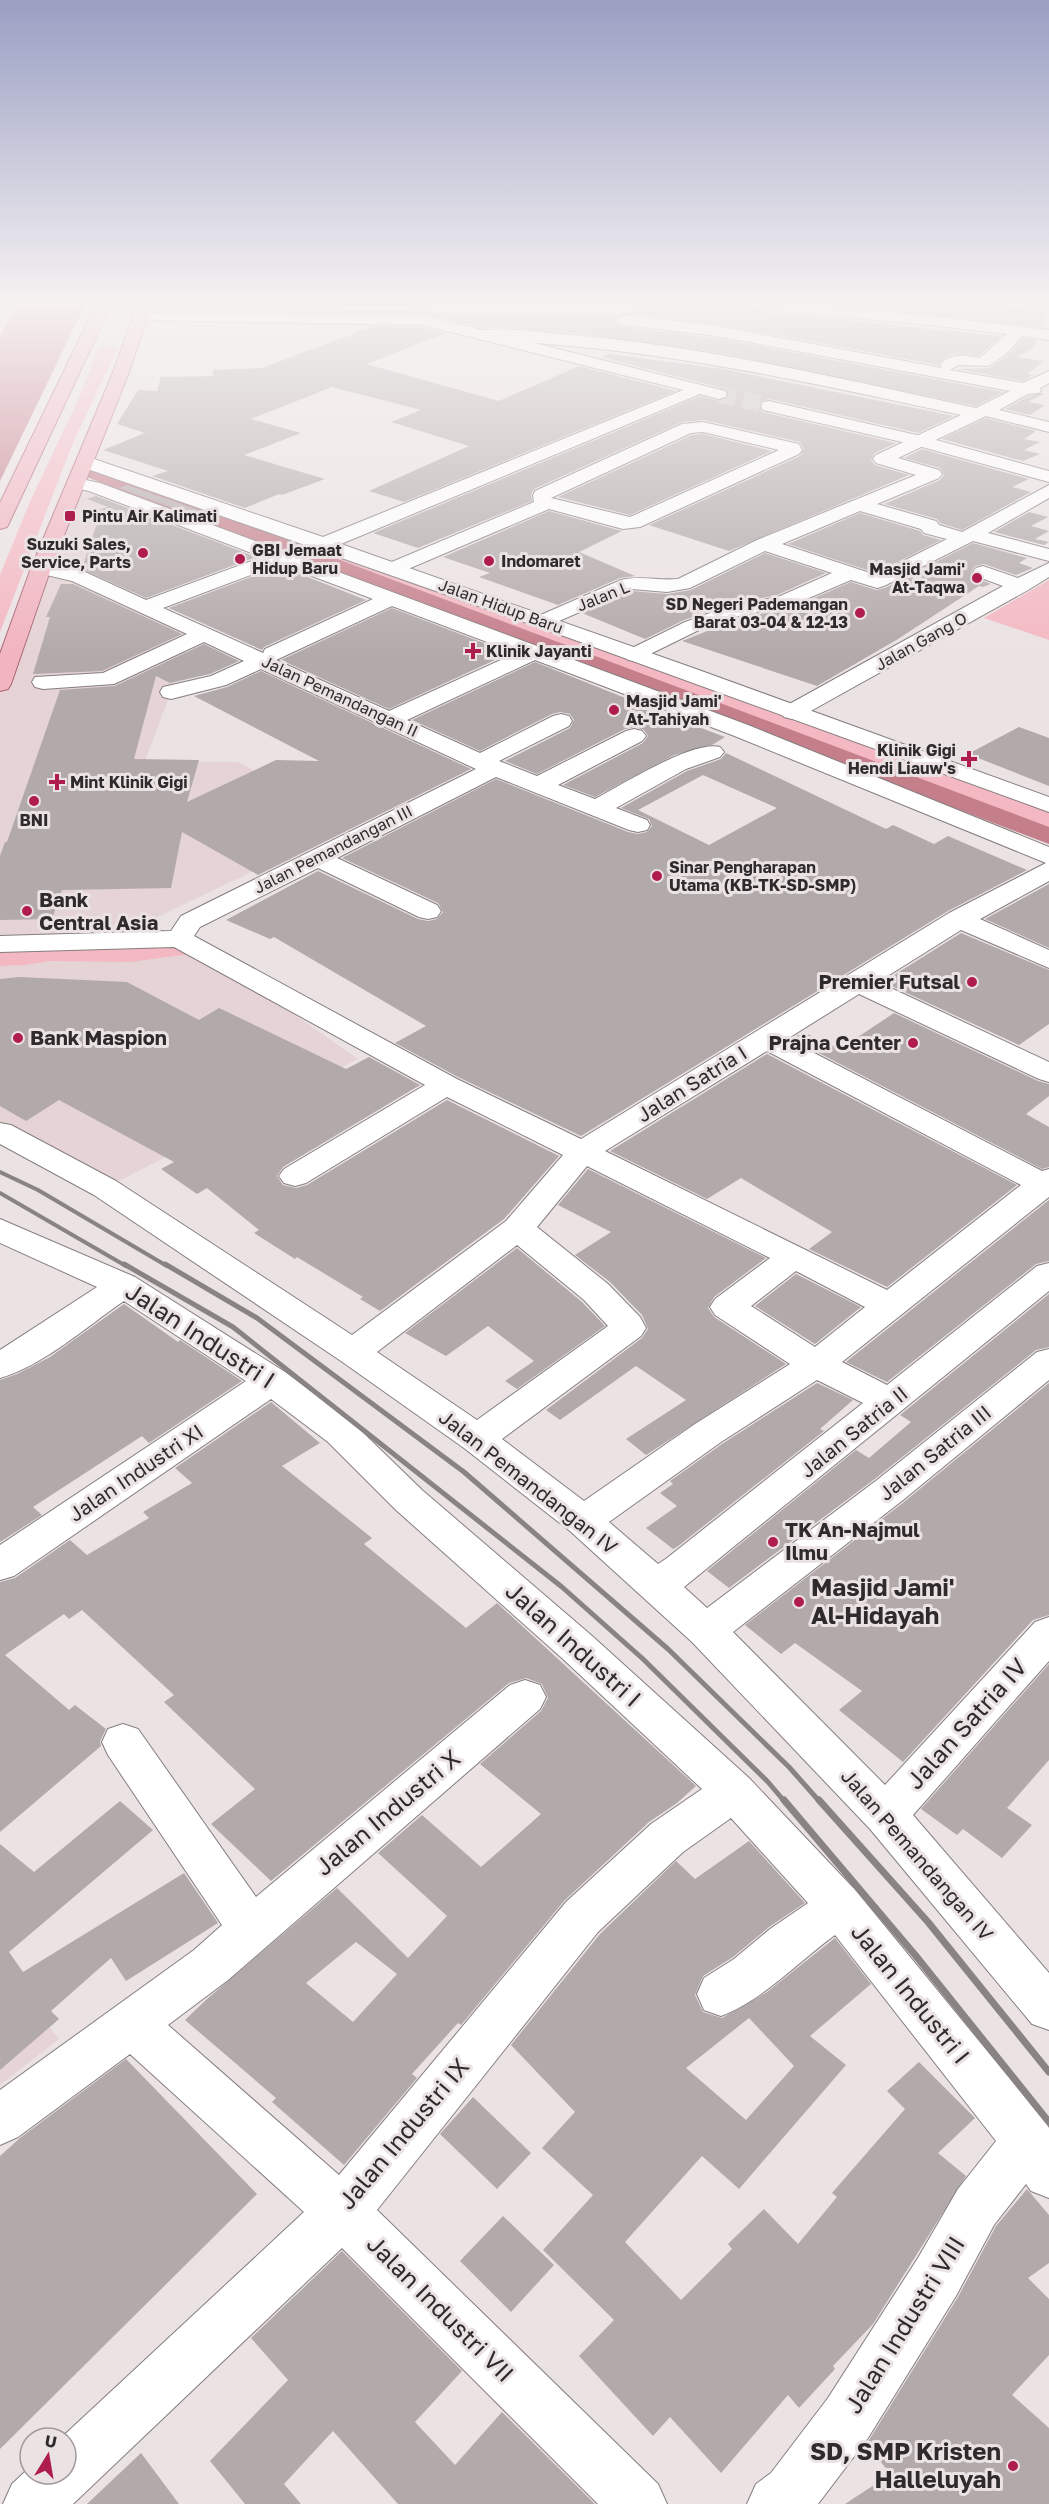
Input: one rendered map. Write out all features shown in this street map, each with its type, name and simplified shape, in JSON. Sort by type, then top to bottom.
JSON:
[{"type":"main road","points":[[0,523],[47,422]]},
{"type":"main road","points":[[0,684],[5,658],[101,422]]},
{"type":"street","points":[[324,544],[620,422]]},
{"type":"street","points":[[837,422],[919,441],[1049,477]]},
{"type":"street","points":[[919,441],[960,422]]},
{"type":"street","points":[[1026,422],[1049,427]]},
{"type":"street","points":[[394,568],[548,503],[623,523],[633,523],[793,450],[793,448],[694,426],[542,495],[542,500],[548,503]]},
{"type":"street","name":"Jalan L","points":[[543,621],[628,584],[683,584],[764,544],[933,474],[882,459],[919,441]]},
{"type":"street","name":"Jalan Hidup Baru","points":[[86,462],[246,515],[1047,803]]},
{"type":"street","points":[[76,483],[94,487],[282,556],[740,730],[1049,856]]},
{"type":"street","points":[[764,544],[877,582],[967,536],[1049,490]]},
{"type":"street","points":[[860,505],[929,525],[932,528],[1049,555]]},
{"type":"street","points":[[146,607],[282,556]]},
{"type":"street","name":"Jalan Pemandangan II","points":[[41,568],[78,576],[205,634],[267,657],[487,765],[599,807],[638,825]]},
{"type":"street","name":"Jalan Gang O","points":[[792,712],[1049,569]]},
{"type":"street","points":[[983,572],[1021,586]]},
{"type":"street","points":[[636,655],[713,618],[734,610],[783,602],[850,573]]},
{"type":"street","points":[[171,692],[218,681],[392,598]]},
{"type":"street","points":[[43,682],[106,679],[205,634]]},
{"type":"street","points":[[391,719],[535,652]]},
{"type":"street","name":"Jalan Pemandangan III","points":[[179,939],[190,922],[487,765],[561,721]]},
{"type":"street","points":[[539,785],[634,736]]},
{"type":"street","points":[[599,807],[678,764],[712,752]]},
{"type":"street","points":[[316,857],[428,911]]},
{"type":"street","name":"Jalan Satria I","points":[[353,1352],[518,1228],[582,1152],[958,919],[1049,870]]},
{"type":"street","points":[[958,919],[1049,960]]},
{"type":"street","points":[[0,944],[179,939],[446,1085],[794,1256],[888,1305]]},
{"type":"street","points":[[858,983],[1049,1073]]},
{"type":"street","points":[[583,1521],[708,1433],[816,1364],[888,1305],[1047,1184],[765,1039]]},
{"type":"street","points":[[295,1176],[446,1085]]},
{"type":"street","name":"Jalan Pemandangan IV","points":[[0,1132],[105,1188],[353,1352],[477,1439],[583,1521],[706,1631],[886,1815],[1049,2008]]},
{"type":"street","points":[[477,1439],[629,1328],[615,1316],[608,1304],[596,1292],[518,1228]]},
{"type":"street","name":"Jalan Industri I","points":[[0,1230],[123,1285],[190,1326],[272,1381],[341,1433],[409,1500],[577,1647],[734,1791],[840,1906],[1039,2157]]},
{"type":"street","points":[[794,1256],[727,1306],[816,1364],[891,1402]]},
{"type":"street","name":"Jalan Satria II","points":[[655,1586],[681,1569],[1049,1274]]},
{"type":"street","points":[[0,1366],[33,1347],[123,1285]]},
{"type":"street","name":"Jalan Satria III","points":[[706,1631],[891,1490],[1049,1361]]},
{"type":"street","name":"Jalan Industri XI","points":[[0,1565],[272,1381]]},
{"type":"street","name":"Jalan Satria IV","points":[[886,1815],[1049,1633]]},
{"type":"street","name":"Jalan Industri X","points":[[0,2120],[211,1965],[525,1697]]},
{"type":"street","points":[[123,1742],[154,1783],[232,1902],[252,1928]]},
{"type":"street","name":"Jalan Industri IX","points":[[78,2461],[342,2212],[582,1917],[668,1838],[734,1791]]},
{"type":"street","points":[[722,1994],[751,1974],[786,1944],[840,1906]]},
{"type":"street","name":"Jalan Industri VII","points":[[131,2023],[342,2212],[638,2504]]},
{"type":"street","name":"Jalan Industri VIII","points":[[776,2504],[790,2493],[848,2418],[937,2277],[976,2207],[1039,2157]]},
{"type":"street","name":"Jalan Industri IX","points":[[32,2504],[51,2486]]},
{"type":"shaded area","points":[[0,422],[29,422],[0,481]]},
{"type":"shaded area","points":[[68,422],[83,422],[0,632],[0,575],[32,497]]},
{"type":"shaded area","points":[[85,462],[1049,805],[1049,837],[82,468]]},
{"type":"shaded area","points":[[76,483],[235,539],[123,596],[194,630],[145,761],[238,762],[352,824],[149,921],[261,991],[358,1059],[105,1188],[0,1132],[0,679]]},
{"type":"shaded area","points":[[1049,580],[1049,640],[984,618]]},
{"type":"shaded area","points":[[172,935],[190,954],[130,962],[50,961],[0,966],[0,938]]},
{"type":"shaded area","points":[[0,1967],[59,2039],[0,2085]]},
{"type":"building","points":[[118,422],[261,422],[301,433],[244,455],[325,479],[245,508],[152,476],[168,471],[103,450],[145,433],[117,424]]},
{"type":"building","points":[[391,422],[600,422],[404,502],[369,491],[469,446]]},
{"type":"building","points":[[638,422],[684,422],[534,489],[531,494],[532,501],[418,548],[373,533]]},
{"type":"building","points":[[712,422],[805,422],[896,443],[875,453],[871,460],[875,465],[909,475],[729,551],[649,525],[800,456],[804,449],[800,442]]},
{"type":"building","points":[[869,422],[942,422],[918,433]]},
{"type":"building","points":[[978,422],[1001,422],[1036,431],[1024,439],[1040,442],[1024,450],[1040,454],[1023,461],[942,439]]},
{"type":"building","points":[[703,434],[772,451],[630,515],[558,497],[692,435]]},
{"type":"building","points":[[922,449],[1029,479],[1012,487],[1031,492],[962,530],[940,523],[937,519],[884,504],[940,480],[944,475],[940,468],[904,458]]},
{"type":"building","points":[[127,485],[221,518],[211,522],[119,488]]},
{"type":"building","points":[[96,496],[256,557],[146,598],[82,569],[96,526],[112,520],[93,512],[108,507],[87,499]]},
{"type":"building","points":[[549,511],[622,531],[579,552],[635,576],[620,578],[558,605],[479,577],[490,573],[443,557]]},
{"type":"building","points":[[1029,512],[1048,517],[1031,526],[1049,531],[1035,539],[1049,542],[1044,545],[994,532]]},
{"type":"building","points":[[860,513],[920,531],[923,535],[941,540],[876,573],[788,544]]},
{"type":"building","points":[[973,543],[1027,558],[1019,563],[1033,568],[1016,575],[984,564],[975,566],[971,572],[974,577],[991,584],[979,586],[898,639],[817,686],[682,641],[740,618],[791,608],[851,582],[876,590],[885,588]]},
{"type":"building","points":[[765,553],[826,573],[777,595],[727,605],[684,620],[645,639],[582,613],[632,591],[667,594],[691,590]]},
{"type":"building","points":[[280,566],[366,600],[264,647],[262,650],[169,608]]},
{"type":"building","points":[[61,584],[73,584],[182,634],[102,671],[33,674],[50,617],[46,617]]},
{"type":"building","points":[[392,608],[510,653],[389,709],[281,660]]},
{"type":"building","points":[[204,644],[239,661],[210,674],[170,683],[156,676],[134,759],[199,760],[187,802],[276,760],[319,761],[194,696],[227,687],[261,671],[471,769],[258,875],[182,832],[171,888],[62,890],[52,919],[0,920],[0,856],[7,842],[60,690],[115,686]]},
{"type":"building","points":[[535,662],[725,737],[712,745],[674,755],[595,797],[563,785],[643,743],[648,736],[644,730],[635,727],[625,729],[537,774],[505,761],[570,728],[574,720],[570,714],[560,712],[552,714],[480,751],[412,720]]},
{"type":"building","points":[[1019,727],[1049,738],[1049,786],[968,754]]},
{"type":"building","points":[[726,753],[886,829],[893,825],[934,844],[948,836],[1027,870],[948,911],[581,1136],[458,1077],[395,1043],[426,1026],[274,937],[270,939],[226,920],[318,871],[418,919],[428,921],[437,919],[443,912],[438,903],[342,858],[496,779],[628,832],[638,834],[647,832],[652,826],[649,819],[621,808],[687,771],[721,759]],"holes":[[[703,775],[777,808],[709,845],[638,810]]]},
{"type":"building","points":[[1049,884],[1049,948],[985,919]]},
{"type":"building","name":"Premier Futsal","points":[[961,933],[1049,970],[1049,1024],[1019,1045],[883,982]]},
{"type":"building","points":[[19,977],[127,982],[199,1020],[219,1008],[346,1069],[369,1057],[420,1085],[283,1167],[277,1176],[283,1185],[296,1188],[307,1185],[447,1100],[559,1156],[504,1219],[380,1311],[360,1299],[363,1297],[254,1233],[259,1230],[207,1188],[197,1194],[161,1169],[174,1162],[59,1100],[26,1121],[0,1106],[0,979]]},
{"type":"building","points":[[894,1013],[1038,1081],[1049,1084],[1049,1096],[1026,1114],[1049,1127],[1049,1167],[1042,1169],[792,1039],[803,1032],[840,1049]]},
{"type":"building","points":[[767,1054],[1017,1185],[887,1287],[809,1249],[832,1232],[741,1178],[707,1199],[610,1151]]},
{"type":"building","points":[[588,1169],[766,1258],[714,1297],[708,1308],[714,1317],[786,1364],[646,1455],[626,1439],[686,1400],[636,1366],[560,1420],[546,1410],[642,1338],[648,1329],[642,1315],[610,1282],[575,1255],[611,1232],[558,1205]]},
{"type":"building","points":[[1049,1200],[1049,1261],[1036,1264],[887,1382],[846,1362]]},
{"type":"building","points":[[517,1248],[582,1302],[605,1326],[517,1389],[505,1381],[534,1361],[488,1326],[446,1356],[405,1333]]},
{"type":"building","points":[[796,1274],[861,1307],[815,1344],[755,1306]]},
{"type":"building","points":[[1049,1294],[1049,1347],[1036,1350],[876,1478],[729,1588],[707,1571],[856,1450],[869,1458],[911,1422],[900,1415]]},
{"type":"building","points":[[124,1304],[178,1342],[180,1340],[242,1381],[149,1443],[142,1436],[33,1507],[42,1515],[0,1542],[0,1380],[50,1357]]},
{"type":"building","points":[[817,1383],[853,1400],[820,1429],[824,1431],[677,1547],[673,1549],[646,1528],[677,1506],[660,1493],[673,1484],[670,1481],[722,1444]]},
{"type":"building","points":[[1049,1383],[1049,1615],[1033,1620],[903,1762],[839,1710],[862,1691],[795,1643],[781,1654],[745,1625],[904,1502]]},
{"type":"building","points":[[271,1402],[320,1443],[282,1466],[372,1538],[364,1544],[466,1628],[497,1603],[696,1786],[677,1803],[649,1822],[564,1901],[461,2025],[458,2023],[412,2074],[417,2078],[344,2165],[272,2102],[276,2098],[185,2020],[337,1888],[408,1958],[447,1916],[378,1853],[422,1815],[481,1867],[541,1814],[480,1764],[541,1711],[548,1698],[542,1684],[526,1678],[509,1683],[271,1881],[211,1824],[255,1789],[164,1702],[174,1695],[82,1610],[69,1619],[64,1614],[5,1655],[69,1710],[75,1705],[106,1729],[100,1741],[101,1746],[0,1832],[0,1582],[15,1578],[70,1540],[87,1555],[149,1518],[143,1512],[192,1483],[175,1468]],"holes":[[[356,1942],[397,1974],[353,2022],[306,1983]]]},
{"type":"building","points":[[1049,1664],[1049,1760],[1007,1808],[1032,1825],[1002,1858],[963,1829],[957,1835],[921,1809]]},
{"type":"building","points":[[120,1801],[153,1830],[9,1952],[23,1972],[184,1873],[218,1923],[126,1981],[111,1958],[51,2011],[59,2019],[0,2070],[0,1844],[34,1872]]},
{"type":"building","points":[[749,1841],[805,1903],[769,1927],[733,1957],[703,1976],[695,1995],[703,2012],[722,2018],[767,1992],[835,1938],[871,1984],[810,2036],[846,2065],[739,2189],[702,2156],[625,2242],[681,2300],[732,2249],[728,2244],[764,2209],[798,2244],[837,2197],[832,2193],[905,2109],[887,2091],[919,2062],[975,2118],[938,2153],[966,2176],[873,2324],[833,2366],[835,2369],[799,2408],[788,2395],[721,2473],[670,2417],[653,2436],[579,2356],[614,2320],[543,2250],[593,2195],[542,2148],[575,2112],[511,2045],[600,1934],[676,1861],[695,1879]],"holes":[[[749,2018],[794,2066],[746,2120],[686,2068]]]},
{"type":"building","points":[[126,2059],[257,2194],[23,2426],[18,2426],[18,2431],[0,2449],[0,2156],[20,2138]]},
{"type":"building","points":[[473,2097],[531,2153],[497,2189],[440,2134]]},
{"type":"building","points":[[1027,2189],[1049,2215],[1049,2263],[1028,2278],[1049,2299],[1049,2355],[1012,2395],[1049,2428],[1049,2504],[845,2504],[891,2474],[866,2445],[958,2297],[996,2226]]},
{"type":"building","points":[[503,2216],[554,2265],[511,2312],[460,2261]]},
{"type":"building","points":[[342,2251],[462,2371],[415,2422],[455,2465],[502,2412],[595,2504],[398,2504],[333,2431],[284,2484],[301,2504],[245,2504],[210,2461],[288,2380],[251,2338]]},
{"type":"building","points":[[141,2453],[179,2504],[87,2504]]},
{"type":"waterway","points":[[91,472],[1049,836]]},
{"type":"railway","points":[[0,1172],[38,1190],[167,1266]]},
{"type":"railway","points":[[0,1193],[126,1266]]},
{"type":"railway","points":[[124,1264],[233,1327],[562,1587],[643,1659],[768,1782],[785,1802]]},
{"type":"railway","points":[[165,1264],[257,1318],[464,1472],[668,1649],[789,1767],[820,1802]]},
{"type":"railway","points":[[784,1800],[916,1956],[1049,2122]]},
{"type":"railway","points":[[819,1800],[928,1922],[1049,2072]]},
{"type":"place","name":"Pintu Air Kalimati","points":[[70,516]]},
{"type":"place","name":"Suzuki Sales, Service, Parts","points":[[143,553]]},
{"type":"place","name":"GBI Jemaat Hidup Baru","points":[[240,559]]},
{"type":"place","name":"Indomaret","points":[[489,561]]},
{"type":"place","name":"Masjid Jami' At-Taqwa","points":[[977,578]]},
{"type":"place","name":"SD Negeri Pademangan Barat 03-04 & 12-13","points":[[860,613]]},
{"type":"place","name":"Klinik Jayanti","points":[[473,651]]},
{"type":"place","name":"Masjid Jami' At-Tahiyah","points":[[614,710]]},
{"type":"place","name":"Klinik Gigi Hendi Liauw's","points":[[969,759]]},
{"type":"place","name":"Mint Klinik Gigi","points":[[57,782]]},
{"type":"place","name":"BNI","points":[[34,801]]},
{"type":"place","name":"Sinar Pengharapan Utama (KB-TK-SD-SMP)","points":[[657,876]]},
{"type":"place","name":"Bank Central Asia","points":[[27,911]]},
{"type":"place","name":"Premier Futsal","points":[[972,982]]},
{"type":"place","name":"Bank Maspion","points":[[18,1038]]},
{"type":"place","name":"Prajna Center","points":[[913,1043]]},
{"type":"place","name":"TK An-Najmul Ilmu","points":[[773,1542]]},
{"type":"place","name":"Masjid Jami' Al-Hidayah","points":[[799,1602]]},
{"type":"place","name":"SD, SMP Kristen Halleluyah","points":[[1013,2466]]}]
